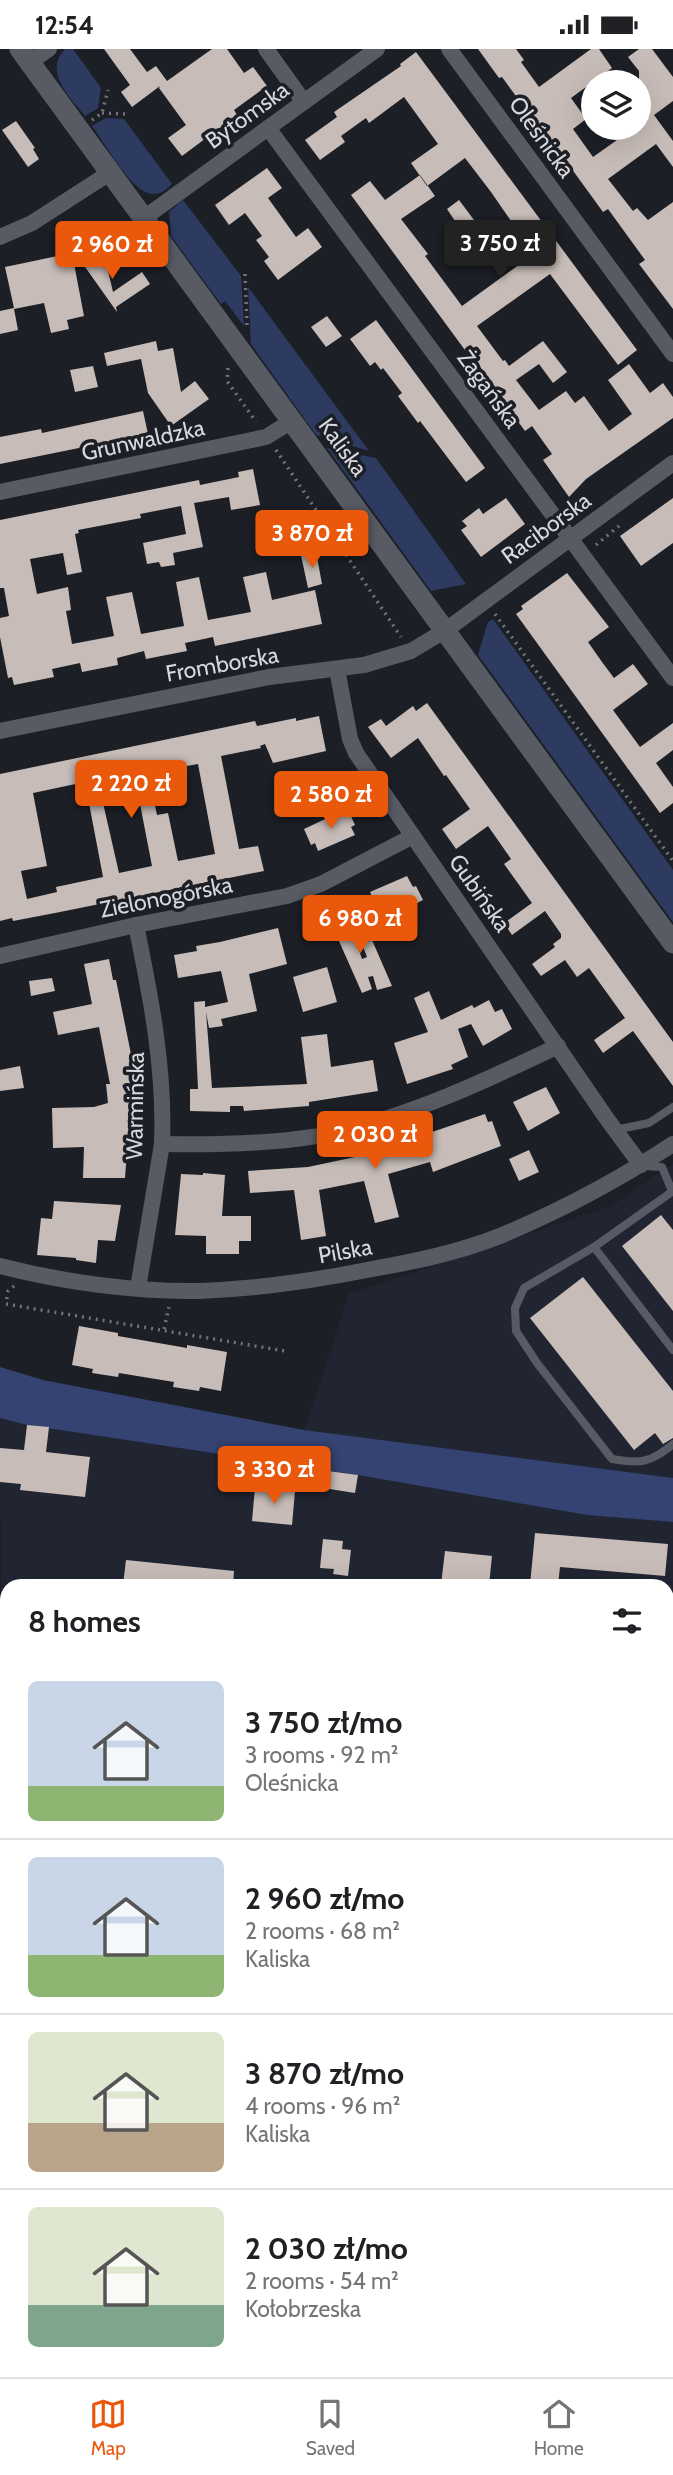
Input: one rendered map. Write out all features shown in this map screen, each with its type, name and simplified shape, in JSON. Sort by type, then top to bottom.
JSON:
[{"type":"street","points":[[25,56],[49,49]]},
{"type":"street","points":[[266,49],[304,102]]},
{"type":"street","name":"Bytomska","points":[[144,218],[304,102],[356,55],[377,49]]},
{"type":"street","name":"Oleśnicka","points":[[449,49],[673,354]]},
{"type":"street","name":"Kaliska","points":[[25,56],[673,943]]},
{"type":"street","name":"Żagańska","points":[[268,128],[673,678]]},
{"type":"street","points":[[0,237],[32,223],[111,172]]},
{"type":"street","name":"Grunwaldzka","points":[[0,492],[266,436],[292,421]]},
{"type":"street","name":"Raciborska","points":[[446,630],[673,463]]},
{"type":"street","name":"Fromborska","points":[[0,730],[269,677],[364,665],[411,651],[446,630]]},
{"type":"street","name":"Gubińska","points":[[337,669],[350,740],[356,753],[641,1165]]},
{"type":"street","name":"Zielonogórska","points":[[0,956],[136,925],[287,896],[321,884],[413,836]]},
{"type":"street","name":"Warmińska","points":[[136,925],[159,1044],[162,1144],[138,1288]]},
{"type":"street","points":[[162,1144],[296,1138],[341,1131],[450,1097],[558,1046]]},
{"type":"street","name":"Pilska","points":[[0,1266],[138,1288],[198,1291],[308,1281],[429,1259],[500,1236],[641,1165],[673,1144]]},
{"type":"lane","points":[[615,1130],[649,1123],[673,1107]]},
{"type":"lane","points":[[641,1165],[662,1167],[673,1191],[594,1247],[524,1288],[516,1308],[516,1331],[537,1363],[612,1459],[638,1463],[663,1452],[673,1444]]},
{"type":"lane","points":[[594,1247],[673,1350]]},
{"type":"path","points":[[102,113],[108,90]]},
{"type":"path","points":[[91,121],[102,113],[126,114]]},
{"type":"path","points":[[245,275],[248,336]]},
{"type":"path","points":[[228,363],[227,381],[256,422]]},
{"type":"path","points":[[273,447],[401,637]]},
{"type":"path","points":[[485,601],[673,861]]},
{"type":"path","points":[[21,1271],[17,1283],[8,1291],[6,1304],[285,1351]]},
{"type":"shaded area","points":[[65,49],[73,49],[101,88],[98,108],[85,116],[66,93],[58,75],[59,58]]},
{"type":"shaded area","points":[[106,118],[124,119],[172,184],[153,194],[136,186],[92,126]]},
{"type":"shaded area","points":[[183,200],[241,276],[244,326],[225,301],[221,304],[171,236],[169,212]]},
{"type":"shaded area","points":[[248,287],[369,451],[316,435],[251,344]]},
{"type":"shaded area","points":[[327,448],[376,458],[466,584],[431,591]]},
{"type":"shaded area","points":[[493,619],[673,870],[673,922],[478,655],[488,622]]},
{"type":"shaded area","points":[[673,1164],[673,1478],[304,1430],[349,1294],[611,1206]]},
{"type":"shaded area","points":[[0,1367],[43,1380],[304,1430],[673,1478],[673,1522],[587,1515],[358,1475],[27,1425],[0,1418]]},
{"type":"shaded area","points":[[0,1418],[27,1425],[358,1475],[587,1515],[673,1522],[673,1579],[1,1579]]},
{"type":"building","points":[[104,49],[130,49],[147,72],[156,66],[167,81],[212,49],[227,49],[244,73],[253,67],[267,86],[234,110],[237,115],[182,156],[168,138],[186,125],[160,86],[132,107],[121,92],[130,85]]},
{"type":"building","points":[[478,49],[516,49],[524,60],[521,62],[539,87],[591,49],[599,49],[612,68],[581,70],[581,91],[571,98],[581,112],[581,123],[573,129],[593,157],[617,140],[651,140],[651,70],[638,70],[628,57],[639,49],[652,49],[673,77],[673,101],[654,115],[673,141],[673,167],[656,144],[608,179],[633,211],[637,208],[648,220],[673,202],[673,309],[639,264],[645,260],[608,209],[603,212],[502,77],[499,78]]},
{"type":"building","points":[[416,52],[637,350],[618,365],[550,274],[477,326],[509,366],[543,341],[567,372],[553,383],[539,364],[516,380],[539,410],[566,391],[575,403],[584,396],[609,431],[632,414],[608,380],[629,364],[650,393],[663,383],[673,397],[673,418],[586,479],[569,497],[543,460],[552,454],[532,426],[525,431],[511,412],[513,411],[351,195],[370,181],[385,200],[420,175],[411,163],[438,144],[404,97],[369,123],[366,118],[341,136],[345,142],[320,160],[305,140],[337,117],[334,112],[401,66],[400,64]],"holes":[[[465,158],[534,254],[462,306],[401,219],[435,196],[428,186]]]},
{"type":"building","points":[[16,121],[35,148],[33,149],[39,159],[28,167],[2,130]]},
{"type":"building","points":[[267,168],[282,188],[268,198],[296,237],[308,228],[322,247],[278,280],[264,261],[269,257],[256,240],[262,236],[245,213],[229,225],[215,205]]},
{"type":"building","points":[[459,200],[474,220],[461,230],[447,209]]},
{"type":"building","points":[[72,253],[84,316],[67,320],[69,329],[51,333],[44,303],[14,309],[18,330],[0,334],[0,311],[14,308],[5,267]]},
{"type":"building","points":[[95,253],[97,260],[105,258],[113,292],[142,272],[150,284],[116,307],[117,312],[78,257]]},
{"type":"building","points":[[327,316],[342,336],[326,347],[311,327]]},
{"type":"building","points":[[376,320],[485,468],[466,482],[398,396],[402,393],[383,368],[381,370],[375,362],[370,366],[350,339]]},
{"type":"building","points":[[156,341],[158,351],[173,348],[181,392],[195,381],[209,399],[171,426],[148,393],[141,359],[107,366],[104,353]]},
{"type":"building","points":[[93,366],[98,387],[75,392],[70,370]]},
{"type":"building","points":[[143,411],[148,434],[0,464],[0,437],[41,429],[42,433]]},
{"type":"building","points":[[253,469],[260,505],[231,510],[229,497],[194,503],[203,547],[173,553],[175,565],[161,567],[159,562],[147,564],[143,543],[186,534],[181,506],[140,514],[141,518],[78,530],[79,533],[75,534],[82,572],[67,575],[63,553],[30,559],[37,594],[68,587],[71,610],[66,611],[72,644],[114,636],[106,597],[132,592],[141,634],[184,626],[176,582],[199,577],[208,620],[251,612],[243,577],[266,572],[272,600],[315,590],[322,624],[215,646],[213,637],[185,643],[187,651],[146,659],[144,651],[117,658],[118,665],[82,672],[80,663],[52,669],[54,677],[14,685],[12,677],[8,678],[0,637],[0,618],[9,616],[4,588],[0,588],[0,520],[199,480],[200,485],[239,477],[238,472]]},
{"type":"building","points":[[506,498],[525,524],[481,557],[461,530],[467,526],[462,521],[479,508],[483,514]]},
{"type":"building","points":[[673,498],[673,543],[641,566],[620,536]]},
{"type":"building","points":[[316,552],[322,584],[308,588],[301,555]]},
{"type":"building","points":[[567,573],[609,627],[588,642],[602,662],[614,678],[633,664],[648,684],[613,710],[640,747],[673,723],[673,750],[656,763],[673,787],[673,803],[660,813],[516,614],[523,609],[521,606]]},
{"type":"building","points":[[427,703],[673,1042],[673,1086],[633,1031],[603,1053],[594,1040],[625,1018],[589,968],[577,977],[565,960],[541,976],[532,964],[555,947],[553,944],[561,938],[561,934],[545,911],[512,935],[504,923],[532,903],[504,864],[511,859],[488,826],[456,849],[442,829],[470,809],[446,775],[444,776],[418,738],[391,758],[368,727],[381,719],[386,726],[413,706],[416,711]]},
{"type":"building","points":[[319,716],[326,751],[273,763],[265,744],[260,746],[261,748],[221,756],[239,849],[258,846],[264,871],[13,921],[12,918],[0,921],[0,774],[255,721],[257,726],[296,718],[296,721]],"holes":[[[198,764],[215,854],[178,861],[168,813],[157,815],[148,773]],[[134,773],[152,866],[119,873],[98,781]],[[85,782],[103,877],[56,887],[57,892],[27,899],[21,871],[47,866],[33,793]]]},
{"type":"building","points":[[342,811],[344,815],[349,812],[355,825],[351,827],[355,835],[318,851],[315,843],[311,845],[304,829]]},
{"type":"building","points":[[407,876],[423,900],[382,917],[370,892]]},
{"type":"building","points":[[342,909],[347,924],[350,923],[362,959],[367,957],[362,944],[372,940],[392,986],[377,990],[373,976],[368,977],[372,989],[362,993],[327,914]]},
{"type":"building","points":[[278,928],[287,964],[249,974],[257,1011],[221,1019],[223,1026],[209,1028],[206,1012],[212,1088],[307,1084],[301,1037],[327,1034],[331,1067],[373,1060],[378,1091],[309,1102],[309,1106],[244,1111],[243,1106],[230,1106],[230,1112],[190,1111],[190,1089],[198,1089],[194,1002],[205,1001],[205,1007],[228,1002],[221,971],[178,978],[174,955],[197,951],[196,946]]},
{"type":"building","points":[[109,959],[113,980],[116,980],[133,1064],[129,1064],[134,1124],[129,1124],[125,1178],[83,1178],[84,1147],[53,1148],[52,1108],[94,1107],[108,1103],[106,1084],[110,1084],[99,1027],[58,1035],[53,1012],[92,1004],[84,964]]},
{"type":"building","points":[[327,967],[337,1002],[303,1012],[293,977]]},
{"type":"building","points":[[52,978],[55,991],[31,996],[29,981]]},
{"type":"building","points":[[429,991],[441,1020],[489,1000],[495,1012],[502,1009],[512,1029],[483,1046],[471,1024],[458,1029],[468,1057],[451,1065],[453,1069],[407,1084],[394,1043],[428,1032],[414,998]]},
{"type":"building","points":[[20,1066],[24,1088],[0,1091],[0,1070]]},
{"type":"building","points":[[546,1087],[560,1113],[528,1131],[513,1102]]},
{"type":"building","points":[[485,1114],[488,1122],[492,1121],[501,1146],[433,1172],[430,1162],[388,1174],[399,1217],[375,1223],[364,1181],[319,1190],[326,1236],[301,1240],[294,1190],[250,1193],[248,1171],[308,1167],[383,1151],[382,1149]]},
{"type":"building","points":[[529,1150],[539,1172],[519,1181],[509,1159]]},
{"type":"building","points":[[181,1174],[225,1175],[222,1216],[251,1216],[251,1241],[239,1241],[239,1254],[206,1254],[206,1236],[175,1235]]},
{"type":"building","points":[[54,1201],[121,1205],[115,1241],[98,1240],[96,1263],[76,1258],[37,1255],[41,1218],[52,1219]]},
{"type":"building","points":[[661,1215],[673,1230],[673,1311],[622,1246]]},
{"type":"building","points":[[583,1277],[673,1391],[673,1438],[663,1444],[655,1433],[634,1450],[530,1318]]},
{"type":"building","points":[[79,1326],[118,1333],[118,1336],[227,1352],[221,1391],[200,1387],[199,1391],[173,1387],[174,1382],[119,1373],[118,1377],[92,1373],[93,1369],[72,1365]]},
{"type":"building","points":[[27,1425],[49,1427],[46,1452],[90,1457],[85,1497],[20,1490],[21,1484],[0,1482],[0,1448],[24,1450]]},
{"type":"building","points":[[306,1468],[358,1475],[355,1493],[304,1485]]},
{"type":"building","points":[[255,1487],[295,1491],[292,1525],[252,1521]]},
{"type":"building","points":[[535,1533],[668,1544],[665,1576],[560,1567],[559,1579],[531,1579]]},
{"type":"building","points":[[323,1539],[343,1541],[342,1549],[351,1550],[348,1576],[333,1574],[334,1569],[320,1568]]},
{"type":"building","points":[[445,1551],[492,1556],[490,1579],[442,1579]]},
{"type":"building","points":[[126,1560],[234,1571],[233,1579],[124,1579]]}]
